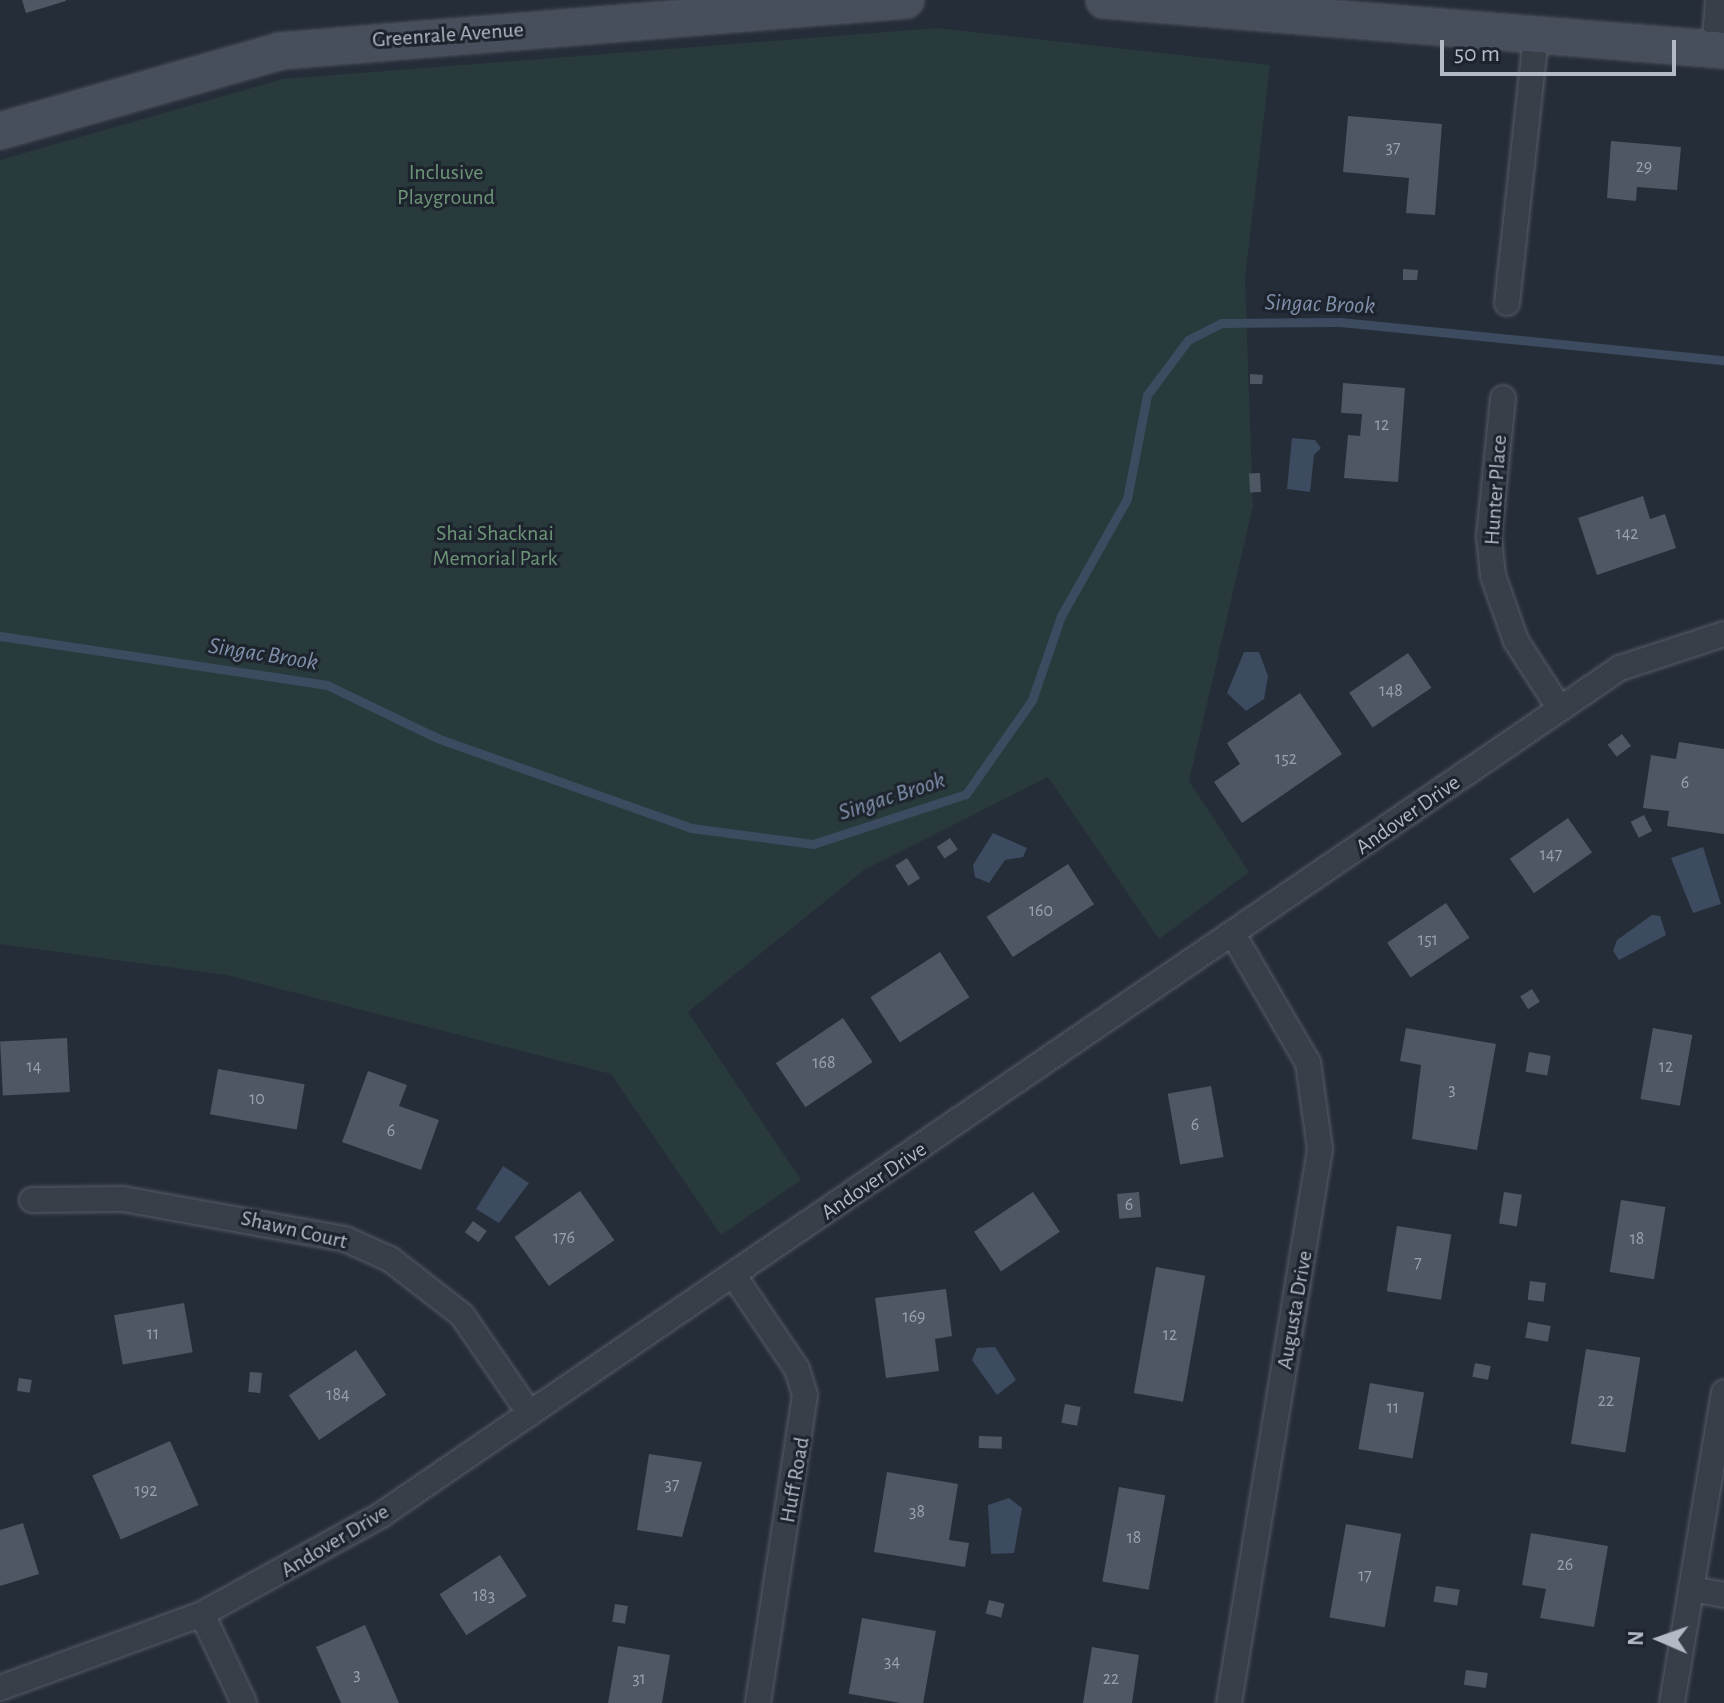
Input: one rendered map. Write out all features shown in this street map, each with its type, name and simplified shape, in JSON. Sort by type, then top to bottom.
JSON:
[{"type":"street","name":"Greenrale Avenue","points":[[0,131],[280,51],[906,0]]},
{"type":"street","points":[[1104,0],[1250,7],[1536,36],[1719,50],[1718,0]]},
{"type":"street","points":[[1507,303],[1536,36]]},
{"type":"street","name":"Hunter Place","points":[[1503,398],[1489,536],[1493,576],[1516,641],[1560,709]]},
{"type":"street","name":"Andover Drive","points":[[0,1688],[202,1614],[381,1515],[1234,936],[1620,668],[1724,634]]},
{"type":"street","name":"Augusta Drive","points":[[1229,1703],[1320,1149],[1308,1063],[1234,936]]},
{"type":"street","name":"Shawn Court","points":[[32,1200],[123,1199],[297,1226],[357,1244],[429,1284],[462,1315],[530,1414]]},
{"type":"street","name":"Huff Road","points":[[734,1276],[797,1369],[805,1395],[758,1703]]},
{"type":"street","points":[[1672,1703],[1724,1392]]},
{"type":"street","points":[[1691,1589],[1724,1595]]},
{"type":"street","points":[[202,1614],[244,1703]]},
{"type":"green space","name":"Shai Shacknai Memorial Park","points":[[937,28],[1270,65],[1245,279],[1253,506],[1189,781],[1249,872],[1159,939],[1048,777],[864,870],[688,1012],[801,1180],[721,1235],[611,1074],[226,975],[0,944],[0,160],[283,79]]},
{"type":"water","points":[[1292,438],[1315,440],[1321,448],[1314,455],[1310,492],[1287,489]]},
{"type":"water","points":[[1244,652],[1259,652],[1268,676],[1264,699],[1246,711],[1227,693]]},
{"type":"water","points":[[993,833],[1027,848],[1023,857],[1005,860],[989,883],[975,877],[973,865]]},
{"type":"water","points":[[1703,847],[1721,904],[1693,913],[1671,858]]},
{"type":"water","points":[[1652,915],[1660,916],[1666,935],[1619,960],[1613,951],[1617,940]]},
{"type":"water","points":[[503,1166],[529,1183],[499,1223],[476,1209]]},
{"type":"water","points":[[995,1347],[1016,1380],[997,1395],[972,1360],[977,1348]]},
{"type":"water","points":[[1009,1498],[1022,1508],[1014,1553],[991,1554],[988,1505]]},
{"type":"building","points":[[22,0],[66,0],[66,1],[26,13]]},
{"type":"building","points":[[1348,116],[1442,124],[1435,215],[1406,213],[1409,178],[1343,172]]},
{"type":"building","points":[[1611,141],[1681,147],[1677,190],[1637,187],[1636,201],[1607,198]]},
{"type":"building","points":[[1403,269],[1418,270],[1417,280],[1403,280]]},
{"type":"building","points":[[1250,374],[1263,375],[1262,384],[1250,384]]},
{"type":"building","points":[[1343,383],[1405,388],[1398,482],[1344,478],[1348,435],[1360,436],[1362,414],[1341,413]]},
{"type":"building","points":[[1260,473],[1261,492],[1250,493],[1249,474]]},
{"type":"building","points":[[1643,496],[1650,519],[1665,514],[1676,548],[1597,575],[1578,518]]},
{"type":"building","points":[[1408,653],[1431,688],[1373,728],[1349,693]]},
{"type":"building","points":[[1300,693],[1342,754],[1242,823],[1214,782],[1240,764],[1227,743]]},
{"type":"building","points":[[1622,734],[1631,746],[1617,757],[1608,745]]},
{"type":"building","points":[[1679,742],[1724,749],[1724,834],[1667,826],[1669,811],[1643,808],[1651,755],[1676,759]]},
{"type":"building","points":[[1644,815],[1652,831],[1639,838],[1631,822]]},
{"type":"building","points":[[1568,818],[1592,852],[1534,893],[1510,859]]},
{"type":"building","points":[[950,838],[958,850],[945,859],[937,847]]},
{"type":"building","points":[[907,858],[920,878],[908,886],[895,866]]},
{"type":"building","points":[[1068,864],[1094,904],[1013,957],[987,917]]},
{"type":"building","points":[[1446,903],[1469,938],[1411,978],[1387,943]]},
{"type":"building","points":[[940,952],[969,997],[900,1042],[870,997]]},
{"type":"building","points":[[1532,989],[1540,1002],[1528,1009],[1520,996]]},
{"type":"building","points":[[843,1018],[873,1062],[805,1107],[776,1063]]},
{"type":"building","points":[[1406,1028],[1496,1044],[1477,1150],[1412,1139],[1421,1065],[1400,1061]]},
{"type":"building","points":[[1653,1028],[1692,1035],[1680,1106],[1640,1099]]},
{"type":"building","points":[[67,1038],[70,1092],[3,1095],[0,1042]]},
{"type":"building","points":[[1529,1052],[1551,1056],[1547,1076],[1526,1072]]},
{"type":"building","points":[[218,1069],[305,1084],[297,1130],[210,1114]]},
{"type":"building","points":[[368,1071],[407,1085],[399,1106],[439,1120],[421,1170],[342,1142]]},
{"type":"building","points":[[1211,1086],[1224,1157],[1180,1165],[1168,1094]]},
{"type":"building","points":[[580,1191],[614,1240],[549,1286],[514,1237]]},
{"type":"building","points":[[1033,1192],[1060,1232],[1001,1271],[974,1232]]},
{"type":"building","points":[[1139,1192],[1141,1217],[1119,1219],[1117,1194]]},
{"type":"building","points":[[1504,1192],[1522,1195],[1517,1226],[1499,1224]]},
{"type":"building","points":[[1621,1200],[1665,1207],[1654,1279],[1610,1272]]},
{"type":"building","points":[[473,1221],[487,1231],[479,1242],[465,1232]]},
{"type":"building","points":[[1397,1226],[1451,1235],[1441,1300],[1387,1291]]},
{"type":"building","points":[[1156,1267],[1205,1276],[1183,1402],[1134,1393]]},
{"type":"building","points":[[1530,1281],[1546,1283],[1544,1302],[1528,1300]]},
{"type":"building","points":[[946,1289],[952,1336],[935,1339],[939,1371],[886,1378],[875,1298]]},
{"type":"building","points":[[184,1303],[193,1352],[123,1365],[114,1315]]},
{"type":"building","points":[[1528,1322],[1551,1326],[1548,1342],[1525,1338]]},
{"type":"building","points":[[1586,1349],[1640,1358],[1625,1452],[1571,1444]]},
{"type":"building","points":[[356,1350],[386,1395],[319,1440],[289,1395]]},
{"type":"building","points":[[1475,1363],[1491,1366],[1488,1380],[1472,1377]]},
{"type":"building","points":[[250,1372],[262,1373],[260,1393],[248,1392]]},
{"type":"building","points":[[19,1378],[32,1380],[30,1393],[17,1391]]},
{"type":"building","points":[[1370,1383],[1424,1393],[1413,1459],[1358,1449]]},
{"type":"building","points":[[1065,1404],[1081,1407],[1077,1426],[1061,1423]]},
{"type":"building","points":[[979,1436],[1002,1437],[1002,1449],[979,1448]]},
{"type":"building","points":[[170,1441],[198,1505],[121,1540],[92,1476]]},
{"type":"building","points":[[649,1454],[702,1462],[682,1537],[637,1530]]},
{"type":"building","points":[[887,1472],[958,1484],[949,1540],[969,1543],[965,1567],[874,1552]]},
{"type":"building","points":[[1119,1487],[1165,1495],[1149,1590],[1102,1582]]},
{"type":"building","points":[[23,1523],[39,1574],[0,1586],[0,1530]]},
{"type":"building","points":[[1346,1524],[1401,1534],[1385,1627],[1330,1618]]},
{"type":"building","points":[[1531,1533],[1608,1546],[1594,1627],[1540,1618],[1546,1589],[1522,1585]]},
{"type":"building","points":[[500,1555],[527,1596],[466,1635],[440,1594]]},
{"type":"building","points":[[1436,1586],[1460,1590],[1457,1606],[1433,1602]]},
{"type":"building","points":[[989,1600],[1005,1604],[1001,1617],[986,1614]]},
{"type":"building","points":[[615,1604],[628,1606],[625,1624],[612,1622]]},
{"type":"building","points":[[862,1618],[936,1631],[923,1703],[901,1703],[849,1694]]},
{"type":"building","points":[[365,1625],[399,1703],[341,1703],[316,1647]]},
{"type":"building","points":[[618,1646],[670,1655],[662,1703],[608,1703]]},
{"type":"building","points":[[1092,1647],[1139,1655],[1132,1703],[1083,1703]]},
{"type":"building","points":[[1466,1670],[1488,1673],[1486,1688],[1464,1685]]},
{"type":"waterway","name":"Singac Brook","points":[[0,636],[327,685],[437,738],[691,828],[813,844],[966,794],[1032,700],[1061,616],[1127,499],[1147,395],[1188,340],[1221,323],[1340,322],[1724,360]]},
{"type":"park label","name":"Inclusive Playground","points":[[446,184]]}]
